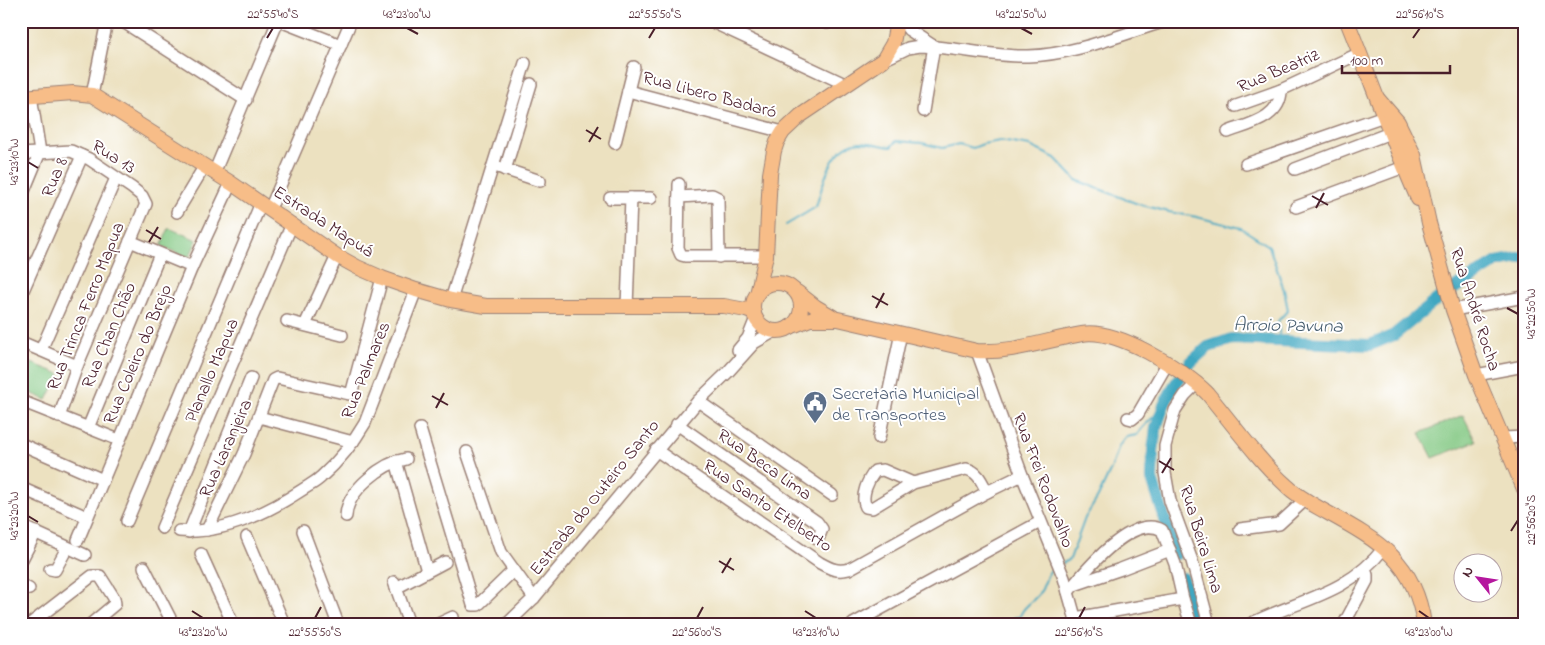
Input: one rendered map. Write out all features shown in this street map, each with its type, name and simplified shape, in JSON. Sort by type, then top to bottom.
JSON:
[{"type":"main road","name":"Rua André Rocha","points":[[1347,21],[1390,133],[1428,223]]},
{"type":"main road","points":[[900,29],[883,60],[800,116],[783,132],[774,151],[771,168],[766,256],[753,306],[755,316],[764,326],[774,330],[790,327],[810,318],[838,319],[977,351],[1008,350],[1091,333],[1106,334],[1126,341],[1195,382],[1207,393],[1278,477],[1305,500],[1351,526],[1384,548],[1403,568],[1416,590],[1424,624]]},
{"type":"main road","name":"Estrada Mapuá","points":[[26,96],[73,93],[92,95],[209,170],[267,203],[292,224],[337,256],[382,278],[416,290],[451,300],[497,307],[724,306],[740,308],[755,316]]},
{"type":"main road","name":"Rua André Rocha","points":[[1378,99],[1398,122],[1412,150],[1428,223],[1452,309],[1476,375],[1524,489]]},
{"type":"main road","points":[[766,256],[776,271],[792,288],[816,307],[838,319]]},
{"type":"main road","points":[[756,296],[771,283],[783,283],[792,288],[801,303],[801,310],[796,322],[790,327]]},
{"type":"main road","name":"Estrada Mapuá","points":[[724,306],[756,296]]},
{"type":"street","points":[[92,95],[108,21]]},
{"type":"street","points":[[122,21],[246,100]]},
{"type":"street","points":[[177,212],[209,170],[246,100],[279,21],[341,45]]},
{"type":"street","points":[[127,521],[267,203],[351,21]]},
{"type":"street","points":[[710,21],[847,85]]},
{"type":"street","points":[[934,46],[900,29],[897,44],[910,47],[934,46],[1012,55],[1051,54],[1076,49],[1166,21]]},
{"type":"street","points":[[923,111],[934,46]]},
{"type":"street","points":[[883,60],[910,47]]},
{"type":"street","name":"Rua Beatriz","points":[[1236,106],[1281,90],[1360,53]]},
{"type":"street","points":[[451,300],[525,63]]},
{"type":"street","points":[[615,143],[634,67]]},
{"type":"street","points":[[505,170],[531,84]]},
{"type":"street","points":[[1228,132],[1263,118],[1272,112],[1280,104],[1281,90]]},
{"type":"street","name":"Rua Libero Badaró","points":[[628,91],[783,132]]},
{"type":"street","points":[[21,198],[40,152],[26,96]]},
{"type":"street","points":[[1246,164],[1384,116]]},
{"type":"street","points":[[1295,169],[1390,133]]},
{"type":"street","name":"Rua 13","points":[[21,154],[71,151],[82,156],[142,196],[146,204],[145,209]]},
{"type":"street","name":"Rua 8","points":[[21,295],[82,156]]},
{"type":"street","points":[[494,166],[540,181]]},
{"type":"street","points":[[1296,207],[1404,167]]},
{"type":"street","points":[[41,350],[116,178]]},
{"type":"street","name":"Rua Coleiro do Brejo","points":[[78,540],[192,267],[231,183]]},
{"type":"street","points":[[679,184],[679,253],[685,256],[766,256]]},
{"type":"street","points":[[679,197],[712,195],[718,198],[719,257]]},
{"type":"street","points":[[610,198],[651,198]]},
{"type":"street","points":[[627,307],[631,198]]},
{"type":"street","name":"Rua Trinca Ferro Mapua","points":[[59,417],[77,366],[145,209]]},
{"type":"street","name":"Planallo Mapua","points":[[162,528],[292,224]]},
{"type":"street","points":[[130,241],[192,267]]},
{"type":"street","name":"Rua Chan Chão","points":[[88,428],[160,254]]},
{"type":"street","points":[[306,325],[337,256]]},
{"type":"street","name":"Rua Laranjeira","points":[[207,530],[244,454],[273,380],[277,378],[351,393],[382,278]]},
{"type":"street","name":"Rua Palmares","points":[[251,378],[184,532],[207,530],[260,515],[321,477],[353,442],[365,423],[416,290]]},
{"type":"street","points":[[1452,309],[1524,297]]},
{"type":"street","name":"Estrada do Outeiro Santo","points":[[707,392],[722,368],[748,338],[755,316]]},
{"type":"street","points":[[287,321],[342,335]]},
{"type":"street","name":"Estrada do Outeiro Santo","points":[[507,624],[534,598],[698,401],[754,343],[774,330]]},
{"type":"street","points":[[879,438],[901,333]]},
{"type":"street","points":[[21,342],[77,366]]},
{"type":"street","name":"Rua Frei Rodovalho","points":[[977,351],[1040,522],[1064,578],[1071,588],[1076,622]]},
{"type":"street","points":[[1128,418],[1132,419],[1138,414],[1168,365]]},
{"type":"street","points":[[1476,375],[1524,366]]},
{"type":"street","name":"Rua Beira Lima","points":[[1195,382],[1175,410],[1165,446],[1164,473],[1170,501],[1192,560],[1209,624]]},
{"type":"street","points":[[21,401],[120,440]]},
{"type":"street","name":"Rua Beca Lima","points":[[698,401],[832,495]]},
{"type":"street","points":[[259,417],[353,442]]},
{"type":"street","name":"Rua Beca Lima","points":[[678,424],[817,522],[822,529],[818,539]]},
{"type":"street","points":[[420,429],[473,605],[478,605],[514,570]]},
{"type":"street","points":[[1504,438],[1524,436]]},
{"type":"street","points":[[21,444],[103,480]]},
{"type":"street","name":"Rua Santo Etelberto","points":[[656,450],[820,564],[840,571],[849,570],[987,492],[1022,475]]},
{"type":"street","points":[[467,452],[498,545],[504,557],[534,598]]},
{"type":"street","points":[[346,516],[346,509],[356,493],[379,470],[401,460],[427,571]]},
{"type":"street","points":[[913,483],[966,469],[977,475],[987,492]]},
{"type":"street","points":[[21,488],[87,516]]},
{"type":"street","points":[[1240,529],[1279,524],[1305,500]]},
{"type":"street","points":[[853,624],[1040,522]]},
{"type":"street","points":[[21,526],[85,555]]},
{"type":"street","points":[[1071,588],[1103,553],[1120,539],[1142,529],[1154,527],[1162,530],[1170,550],[1191,624]]},
{"type":"street","points":[[303,531],[338,624]]},
{"type":"street","points":[[21,561],[36,532]]},
{"type":"street","points":[[248,537],[284,624]]},
{"type":"street","points":[[50,569],[55,570],[67,548]]},
{"type":"street","points":[[1250,624],[1272,613],[1332,591],[1348,582],[1366,569],[1384,548]]},
{"type":"street","points":[[1071,588],[1170,550]]},
{"type":"street","points":[[201,554],[233,624]]},
{"type":"street","points":[[409,624],[395,585],[445,562]]},
{"type":"street","points":[[144,567],[173,624]]},
{"type":"street","points":[[1344,624],[1363,589],[1367,575],[1366,569]]},
{"type":"street","points":[[30,624],[92,576],[100,576],[115,604],[91,624]]},
{"type":"street","points":[[1076,622],[1183,599]]},
{"type":"street","points":[[438,624],[454,617]]},
{"type":"green space","points":[[169,228],[197,240],[189,258],[161,246]]},
{"type":"green space","points":[[21,359],[60,374],[47,400],[21,389]]},
{"type":"green space","points":[[1463,415],[1476,441],[1433,458],[1420,433]]},
{"type":"waterway","points":[[786,225],[816,207],[829,167],[841,150],[850,145],[864,142],[891,147],[896,141],[922,143],[942,148],[959,144],[973,148],[1000,141],[1030,146],[1055,158],[1076,180],[1138,204],[1241,228],[1269,246],[1284,290],[1288,310],[1278,321],[1280,340]]},
{"type":"waterway","name":"Arroio Pavuna","points":[[1176,554],[1152,479],[1156,428],[1164,405],[1174,386],[1191,362],[1208,347],[1232,339],[1370,345],[1394,335],[1439,298],[1497,262],[1524,257]]},
{"type":"waterway","points":[[1063,563],[1070,559],[1085,518],[1098,497],[1112,467],[1119,446],[1126,437],[1137,435],[1164,405]]},
{"type":"waterway","points":[[1016,624],[1024,609],[1041,591],[1049,572],[1054,567]]},
{"type":"waterway","name":"Arroio Pavuna","points":[[1183,578],[1196,624]]},
{"type":"place","name":"Secretaria Municipal de Transportes","points":[[815,424]]}]
